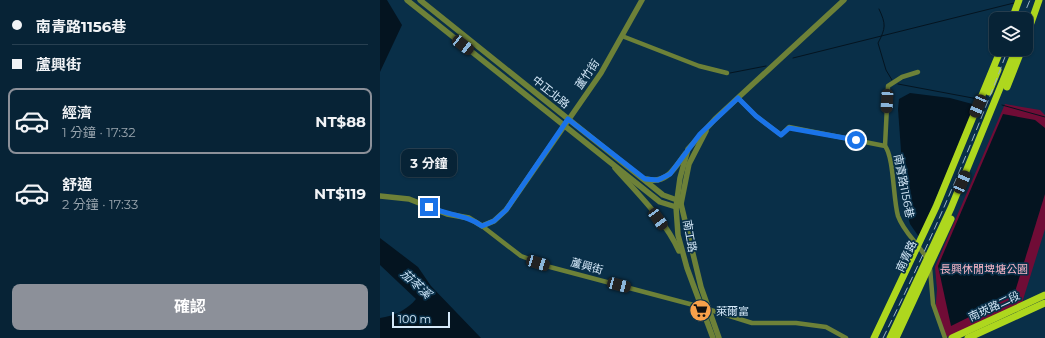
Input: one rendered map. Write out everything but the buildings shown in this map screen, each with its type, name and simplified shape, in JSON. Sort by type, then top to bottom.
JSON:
[{"type":"main road","points":[[1015,12],[1019,0]]},
{"type":"main road","points":[[1019,12],[1023,0]]},
{"type":"main road","points":[[1034,14],[1035,0]]},
{"type":"main road","points":[[1030,12],[1035,0]]},
{"type":"main road","points":[[1033,17],[1039,0]]},
{"type":"main road","points":[[874,338],[920,247],[998,56]]},
{"type":"main road","name":"南青路","points":[[879,338],[951,182],[1002,56]]},
{"type":"main road","name":"南青路","points":[[890,338],[929,262],[1013,56]]},
{"type":"main road","points":[[896,338],[929,262],[968,179],[1019,56]]},
{"type":"main road","name":"南青路","points":[[989,80],[1000,63]]},
{"type":"main road","name":"南青路","points":[[951,182],[952,167]]},
{"type":"main road","name":"南青路","points":[[956,196],[968,179]]},
{"type":"main road","name":"南崁路二段","points":[[952,338],[1045,295]]},
{"type":"main road","name":"南崁路二段","points":[[968,338],[1045,303]]},
{"type":"street","name":"中正北路","points":[[407,0],[660,202],[678,204]]},
{"type":"street","name":"中正北路","points":[[420,0],[664,195],[678,204]]},
{"type":"street","name":"蘆竹街","points":[[482,226],[494,221],[506,210],[601,73],[642,0]]},
{"type":"street","name":"南工路","points":[[713,338],[687,268],[678,234],[680,178],[688,149],[715,119],[844,0]]},
{"type":"street","points":[[622,36],[699,66],[727,73]]},
{"type":"street","points":[[885,146],[888,86],[902,77],[918,72]]},
{"type":"street","name":"南青路1156巷","points":[[738,98],[756,116],[781,135],[789,128],[885,146],[891,163],[898,215],[903,227],[920,247],[929,262]]},
{"type":"street","name":"南工路","points":[[715,119],[695,149],[689,164],[678,204],[719,338]]},
{"type":"street","points":[[645,179],[658,180],[667,176],[688,149]]},
{"type":"street","points":[[607,159],[636,191],[658,219],[677,246],[687,268]]},
{"type":"street","name":"蘆興街","points":[[380,196],[409,199],[447,214],[469,218],[526,259],[709,309],[752,323],[796,323],[826,327],[846,338]]},
{"type":"street","points":[[929,262],[933,304],[945,338]]},
{"type":"green space","name":"長興休閒埤塘公園","points":[[1005,104],[1040,110],[1045,115],[1045,229],[1022,303],[947,337],[935,315],[937,289],[935,267]]},
{"type":"water","points":[[380,0],[387,0],[402,25],[380,72]]},
{"type":"water","points":[[910,93],[950,98],[976,105],[919,237],[910,224],[905,206],[898,109],[899,99]]},
{"type":"water","name":"長興休閒埤塘公園","points":[[1003,114],[1035,120],[1045,128],[1045,194],[1014,295],[951,326],[938,266]]},
{"type":"water","name":"茄苳溪","points":[[380,238],[418,267],[431,286],[481,338],[380,338],[380,318],[400,312],[416,299],[380,265]]},
{"type":"waterway","points":[[793,58],[1014,3]]},
{"type":"waterway","points":[[879,9],[884,22],[884,30],[878,43],[886,70],[892,80]]},
{"type":"waterway","points":[[730,73],[766,66]]},
{"type":"waterway","points":[[898,84],[978,99]]},
{"type":"waterway","points":[[1002,105],[1045,117]]},
{"type":"railway","points":[[1025,12],[1030,0]]},
{"type":"railway","points":[[883,338],[949,195],[1005,56]]},
{"type":"place","name":"萊爾富","points":[[700,311]]},
{"type":"route","points":[[429,207],[447,214],[469,218],[482,226],[494,221],[506,210],[568,119],[645,179],[655,181],[661,180],[673,171],[690,145],[738,98],[756,116],[781,135],[789,128],[856,140]]}]
